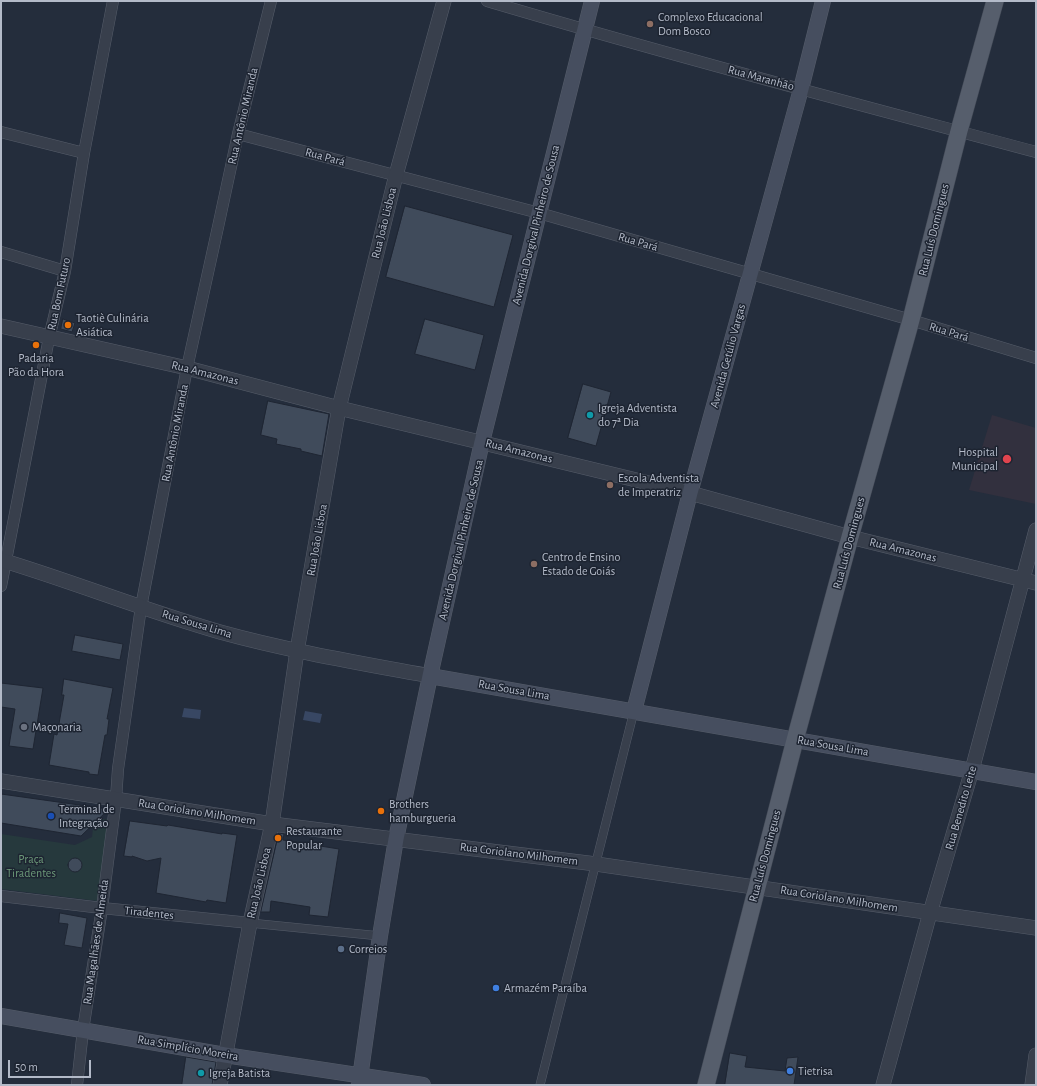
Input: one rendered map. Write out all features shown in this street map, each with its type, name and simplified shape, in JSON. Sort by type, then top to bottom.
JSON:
[{"type":"main road","name":"Avenida Dorgival Pinheiro de Sousa","points":[[359,1081],[396,839],[430,676],[482,442],[592,1]]},
{"type":"main road","name":"Avenida Getúlio Vargas","points":[[634,711],[690,493],[801,89],[823,1]]},
{"type":"main road","name":"Rua Luís Domingues","points":[[706,1085],[850,537],[911,320],[958,131],[995,1]]},
{"type":"main road","name":"Rua Sousa Lima","points":[[430,676],[1036,782]]},
{"type":"main road","name":"Rua Simplício Moreira","points":[[1,1016],[225,1055],[359,1081],[423,1085]]},
{"type":"street","name":"Rua Bom Futuro","points":[[1,586],[3,560],[49,338],[65,271],[84,153],[113,1]]},
{"type":"street","name":"Rua Antônio Miranda","points":[[116,799],[118,769],[141,607],[187,368],[238,134],[271,1]]},
{"type":"street","name":"Rua João Lisboa","points":[[220,1085],[250,924],[272,824],[298,651],[339,408],[396,175],[444,1]]},
{"type":"street","name":"Rua Maranhão","points":[[487,1],[585,30],[1036,152]]},
{"type":"street","points":[[1,132],[84,153]]},
{"type":"street","name":"Rua Pará","points":[[238,134],[538,213],[911,320],[1036,358]]},
{"type":"street","points":[[1,252],[65,271]]},
{"type":"street","name":"Rua Amazonas","points":[[1,326],[187,368],[339,408],[690,493],[850,537],[1029,581]]},
{"type":"street","name":"Rua Benedito Leite","points":[[883,1085],[930,913],[1029,581],[1036,530]]},
{"type":"street","name":"Rua Sousa Lima","points":[[3,560],[220,632],[298,651],[430,676]]},
{"type":"street","points":[[540,1085],[634,711]]},
{"type":"street","name":"Rua Coriolano Milhomem","points":[[1,781],[272,824],[596,864],[1036,928]]},
{"type":"street","name":"Rua Magalhães de Almeida","points":[[77,1085],[83,1030],[102,908],[116,799]]},
{"type":"street","name":"Tiradentes","points":[[1,896],[250,924]]},
{"type":"street","points":[[250,924],[380,936]]},
{"type":"street","points":[[1032,1085],[1036,1055]]},
{"type":"shaded area","name":"Hospital Municipal","points":[[992,415],[1036,428],[1036,504],[969,490]]},
{"type":"green space","name":"Praça Tiradentes","points":[[94,819],[113,819],[98,901],[1,889],[1,834],[75,845],[92,837]]},
{"type":"water","points":[[184,708],[201,710],[200,719],[182,717]]},
{"type":"water","points":[[305,711],[322,714],[320,723],[303,720]]},
{"type":"building","points":[[405,206],[513,235],[494,307],[386,277]]},
{"type":"building","points":[[63,319],[75,323],[72,332],[61,329]]},
{"type":"building","points":[[425,319],[484,335],[475,370],[415,354]]},
{"type":"building","name":"Igreja Adventista do 7ª Dia","points":[[583,384],[611,392],[596,446],[568,438]]},
{"type":"building","points":[[268,401],[329,414],[322,456],[301,451],[301,449],[276,444],[277,439],[261,435]]},
{"type":"building","points":[[75,635],[123,644],[120,660],[72,651]]},
{"type":"building","points":[[64,679],[113,688],[107,719],[109,719],[107,735],[105,735],[98,775],[49,765],[54,734],[57,735],[64,695],[62,695]]},
{"type":"building","name":"Maçonaria","points":[[1,683],[43,688],[33,749],[9,746],[15,709],[1,707]]},
{"type":"building","name":"Terminal de Integração","points":[[1,794],[108,810],[81,836],[1,823]]},
{"type":"building","points":[[130,821],[237,835],[226,903],[207,900],[206,902],[156,893],[161,858],[147,861],[132,856],[124,856]]},
{"type":"building","points":[[279,833],[284,834],[283,840],[339,849],[328,917],[309,915],[310,907],[271,901],[270,912],[261,912]]},
{"type":"building","points":[[75,858],[80,860],[82,865],[80,870],[75,872],[70,870],[68,865],[70,860]]},
{"type":"building","points":[[60,913],[87,918],[82,948],[64,945],[68,924],[59,923]]},
{"type":"building","points":[[730,1053],[747,1056],[745,1067],[785,1071],[787,1058],[798,1057],[794,1085],[725,1085]]},
{"type":"building","name":"Igreja Batista","points":[[186,1057],[216,1062],[212,1085],[182,1085]]},
{"type":"place","name":"Complexo Educacional Dom Bosco","points":[[650,24]]},
{"type":"place","name":"Taotiè Culinária Asiática","points":[[68,325]]},
{"type":"place","name":"Padaria Pão da Hora","points":[[36,345]]},
{"type":"place","name":"Igreja Adventista do 7ª Dia","points":[[590,415]]},
{"type":"place","name":"Hospital Municipal","points":[[1007,459]]},
{"type":"place","name":"Escola Adventista de Imperatriz","points":[[610,485]]},
{"type":"place","name":"Centro de Ensino Estado de Goiás","points":[[534,564]]},
{"type":"place","name":"Maçonaria","points":[[24,727]]},
{"type":"place","name":"Brothers hamburgueria","points":[[381,811]]},
{"type":"place","name":"Terminal de Integração","points":[[51,816]]},
{"type":"place","name":"Restaurante Popular","points":[[278,838]]},
{"type":"place","name":"Correios","points":[[341,949]]},
{"type":"place","name":"Armazém Paraíba","points":[[496,988]]},
{"type":"place","name":"Tietrisa","points":[[790,1071]]},
{"type":"place","name":"Igreja Batista","points":[[201,1073]]}]
